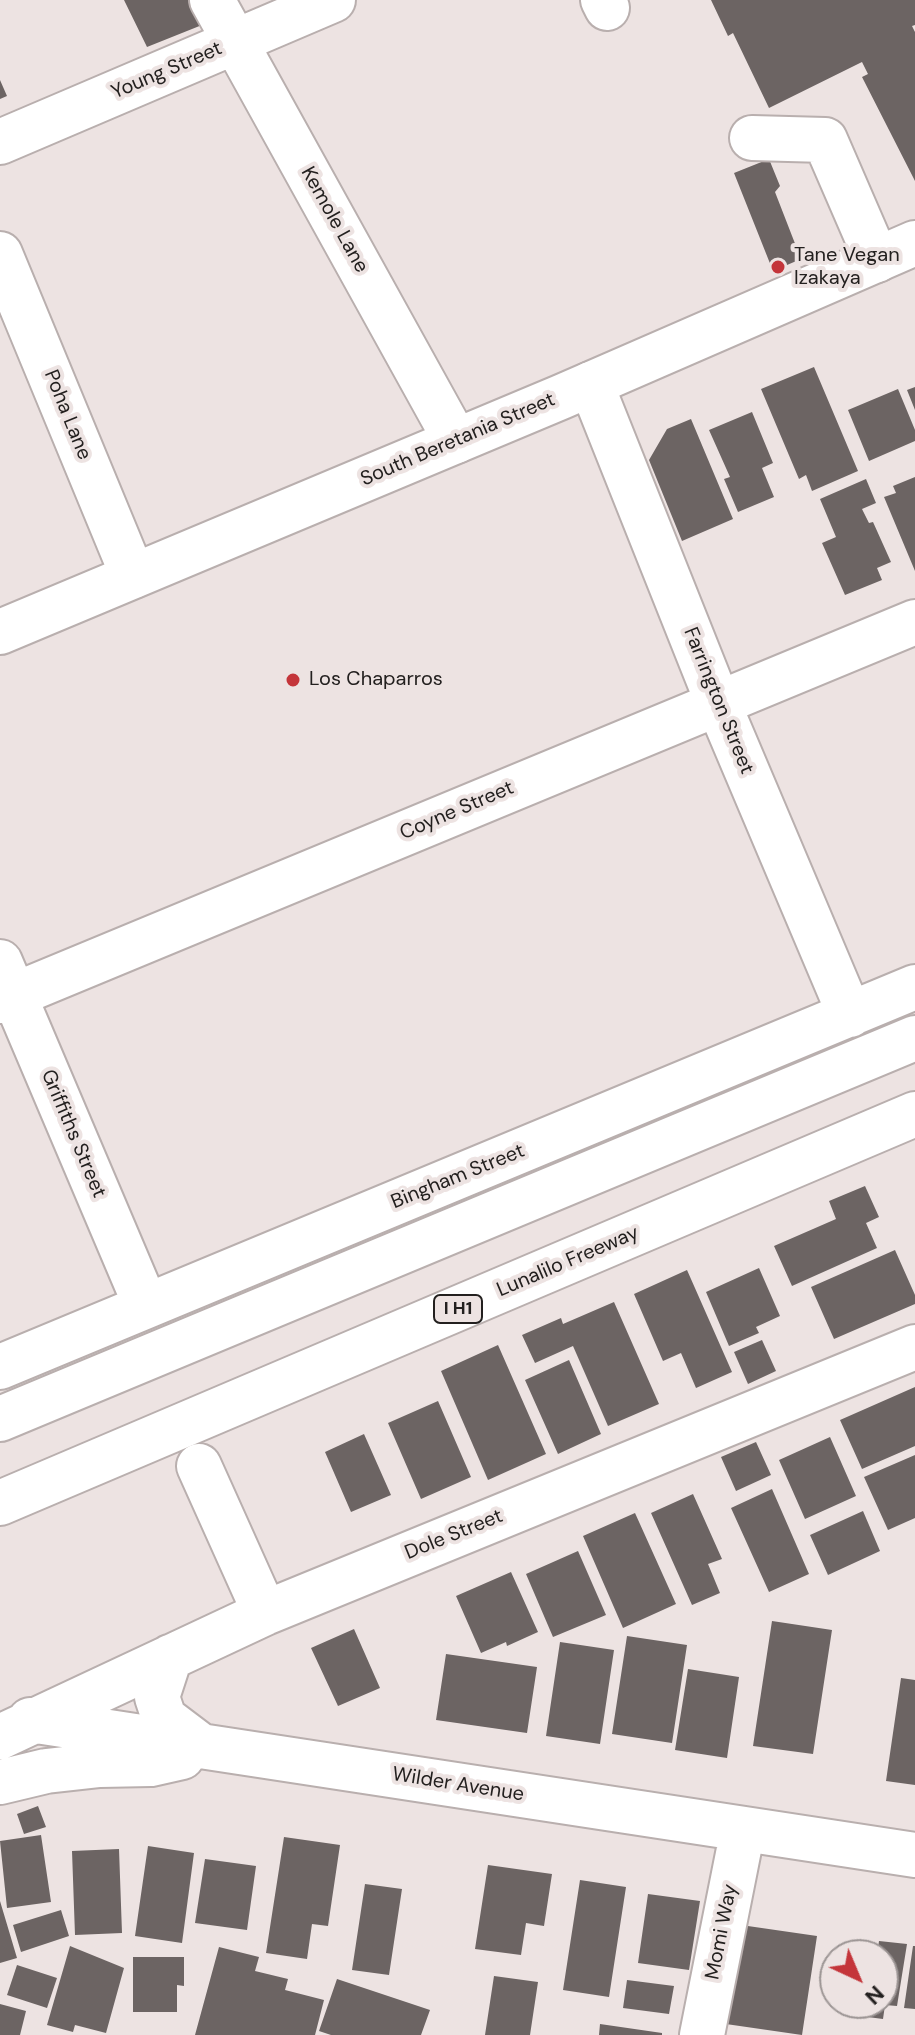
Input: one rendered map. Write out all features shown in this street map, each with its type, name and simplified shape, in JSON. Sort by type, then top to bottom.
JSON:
[{"type":"main road","name":"Kemole Lane","points":[[212,0],[456,441]]},
{"type":"main road","name":"Young Street","points":[[0,142],[333,0]]},
{"type":"main road","points":[[752,138],[825,140],[896,252]]},
{"type":"main road","name":"South Beretania Street","points":[[0,632],[591,384],[896,252]]},
{"type":"main road","name":"Poha Lane","points":[[0,254],[133,576]]},
{"type":"main road","name":"Farrington Street","points":[[591,384],[718,703],[850,1015]]},
{"type":"main road","name":"Coyne Street","points":[[5,986],[915,622]]},
{"type":"main road","name":"Griffiths Street","points":[[5,986],[146,1306]]},
{"type":"main road","name":"Bingham Street","points":[[0,1367],[915,987]]},
{"type":"main road","points":[[0,1419],[915,1038]]},
{"type":"main road","name":"Lunalilo Freeway","points":[[0,1503],[915,1114]]},
{"type":"main road","name":"Dole Street","points":[[11,1725],[265,1613],[915,1347]]},
{"type":"main road","points":[[199,1466],[265,1613]]},
{"type":"main road","points":[[170,1657],[157,1697],[164,1718],[212,1747]]},
{"type":"main road","name":"Wilder Avenue","points":[[11,1725],[212,1747],[915,1855]]},
{"type":"main road","points":[[0,1782],[46,1771],[151,1764],[212,1747]]},
{"type":"main road","name":"Momi Way","points":[[702,2035],[743,1829]]},
{"type":"building","points":[[124,0],[202,0],[212,21],[147,47]]},
{"type":"building","points":[[711,0],[915,0],[915,25],[912,26],[915,32],[915,181],[862,77],[868,74],[862,62],[769,108],[733,33],[728,36]]},
{"type":"building","points":[[0,80],[7,96],[0,99]]},
{"type":"building","points":[[769,159],[780,186],[775,192],[801,259],[773,271],[734,173]]},
{"type":"building","points":[[814,367],[858,471],[812,491],[806,475],[799,479],[761,389]]},
{"type":"building","points":[[915,387],[915,410],[907,390]]},
{"type":"building","points":[[898,389],[915,430],[915,441],[869,461],[848,410]]},
{"type":"building","points":[[752,412],[773,463],[762,468],[774,497],[738,512],[724,479],[730,477],[709,430]]},
{"type":"building","points":[[691,419],[733,519],[682,541],[649,460],[667,429]]},
{"type":"building","points":[[915,477],[915,571],[884,497],[896,493],[893,486]]},
{"type":"building","points":[[866,479],[876,503],[862,509],[869,523],[873,522],[891,562],[877,568],[882,580],[845,595],[822,543],[836,537],[820,499]]},
{"type":"building","points":[[865,1186],[879,1217],[866,1223],[877,1248],[792,1286],[774,1246],[836,1219],[829,1201]]},
{"type":"building","points":[[895,1250],[915,1295],[915,1304],[834,1339],[811,1287]]},
{"type":"building","points":[[759,1268],[780,1316],[756,1327],[759,1333],[729,1346],[706,1292]]},
{"type":"building","points":[[687,1270],[732,1372],[696,1388],[681,1353],[663,1361],[634,1294]]},
{"type":"building","points":[[614,1302],[659,1404],[608,1426],[573,1346],[535,1363],[522,1335],[561,1318],[563,1324]]},
{"type":"building","points":[[762,1340],[776,1371],[748,1384],[734,1352]]},
{"type":"building","points":[[498,1345],[546,1454],[488,1480],[441,1371]]},
{"type":"building","points":[[569,1360],[601,1434],[558,1454],[525,1380]]},
{"type":"building","points":[[915,1387],[915,1446],[862,1469],[840,1420]]},
{"type":"building","points":[[438,1401],[471,1477],[421,1499],[388,1423]]},
{"type":"building","points":[[364,1434],[391,1495],[351,1512],[325,1452]]},
{"type":"building","points":[[830,1437],[856,1496],[805,1519],[779,1460]]},
{"type":"building","points":[[756,1442],[771,1475],[736,1491],[721,1457]]},
{"type":"building","points":[[915,1455],[915,1518],[888,1530],[864,1477]]},
{"type":"building","points":[[772,1489],[809,1574],[769,1592],[731,1508]]},
{"type":"building","points":[[693,1494],[722,1559],[708,1564],[720,1593],[692,1605],[651,1513]]},
{"type":"building","points":[[863,1511],[880,1551],[828,1575],[810,1535]]},
{"type":"building","points":[[635,1513],[676,1604],[623,1628],[583,1536]]},
{"type":"building","points":[[578,1551],[606,1615],[553,1637],[526,1574]]},
{"type":"building","points":[[511,1572],[538,1632],[507,1646],[506,1642],[481,1653],[456,1596]]},
{"type":"building","points":[[772,1621],[832,1630],[813,1754],[753,1746]]},
{"type":"building","points":[[354,1629],[380,1688],[338,1706],[311,1648]]},
{"type":"building","points":[[627,1636],[687,1645],[672,1743],[612,1734]]},
{"type":"building","points":[[560,1642],[614,1650],[600,1744],[546,1736]]},
{"type":"building","points":[[446,1654],[537,1667],[527,1733],[436,1720]]},
{"type":"building","points":[[688,1669],[739,1677],[727,1758],[675,1750]]},
{"type":"building","points":[[901,1678],[915,1680],[915,1785],[886,1781]]},
{"type":"building","points":[[38,1806],[46,1827],[24,1834],[17,1814]]},
{"type":"building","points":[[41,1835],[51,1902],[7,1908],[0,1841]]},
{"type":"building","points":[[284,1837],[340,1845],[328,1926],[312,1924],[307,1959],[266,1953]]},
{"type":"building","points":[[148,1846],[194,1853],[182,1943],[135,1936]]},
{"type":"building","points":[[119,1849],[122,1933],[75,1935],[72,1851]]},
{"type":"building","points":[[205,1859],[256,1866],[247,1930],[195,1923]]},
{"type":"building","points":[[488,1865],[552,1874],[544,1926],[526,1923],[521,1955],[475,1949]]},
{"type":"building","points":[[580,1880],[626,1887],[609,1997],[563,1990]]},
{"type":"building","points":[[365,1884],[402,1889],[389,1975],[352,1970]]},
{"type":"building","points":[[648,1894],[700,1901],[689,1970],[638,1963]]},
{"type":"building","points":[[0,1901],[17,1958],[0,1963]]},
{"type":"building","points":[[61,1910],[69,1936],[21,1952],[13,1925]]},
{"type":"building","points":[[734,1924],[817,1936],[802,2035],[719,2023]]},
{"type":"building","points":[[899,1943],[907,1944],[899,1994]]},
{"type":"building","points":[[70,1946],[124,1968],[106,2033],[75,2025],[73,2032],[47,2025]]},
{"type":"building","points":[[915,1946],[915,2009],[904,2008]]},
{"type":"building","points":[[219,1947],[259,1957],[255,1971],[288,1979],[285,1990],[324,2000],[315,2035],[195,2035]]},
{"type":"building","points":[[133,1957],[184,1957],[184,1986],[177,1985],[177,2012],[133,2012]]},
{"type":"building","points":[[17,1965],[57,1978],[47,2008],[7,1995]]},
{"type":"building","points":[[494,1976],[538,1982],[530,2035],[485,2035]]},
{"type":"building","points":[[337,1979],[430,2010],[421,2035],[331,2035],[319,2031]]},
{"type":"building","points":[[627,1980],[674,1986],[669,2014],[623,2008]]},
{"type":"building","points":[[0,2004],[26,2011],[20,2035],[0,2035]]},
{"type":"building","points":[[600,2024],[662,2033],[662,2035],[599,2035]]},
{"type":"place","name":"Tane Vegan Izakaya","points":[[778,267]]},
{"type":"place","name":"Los Chaparros","points":[[293,680]]}]
